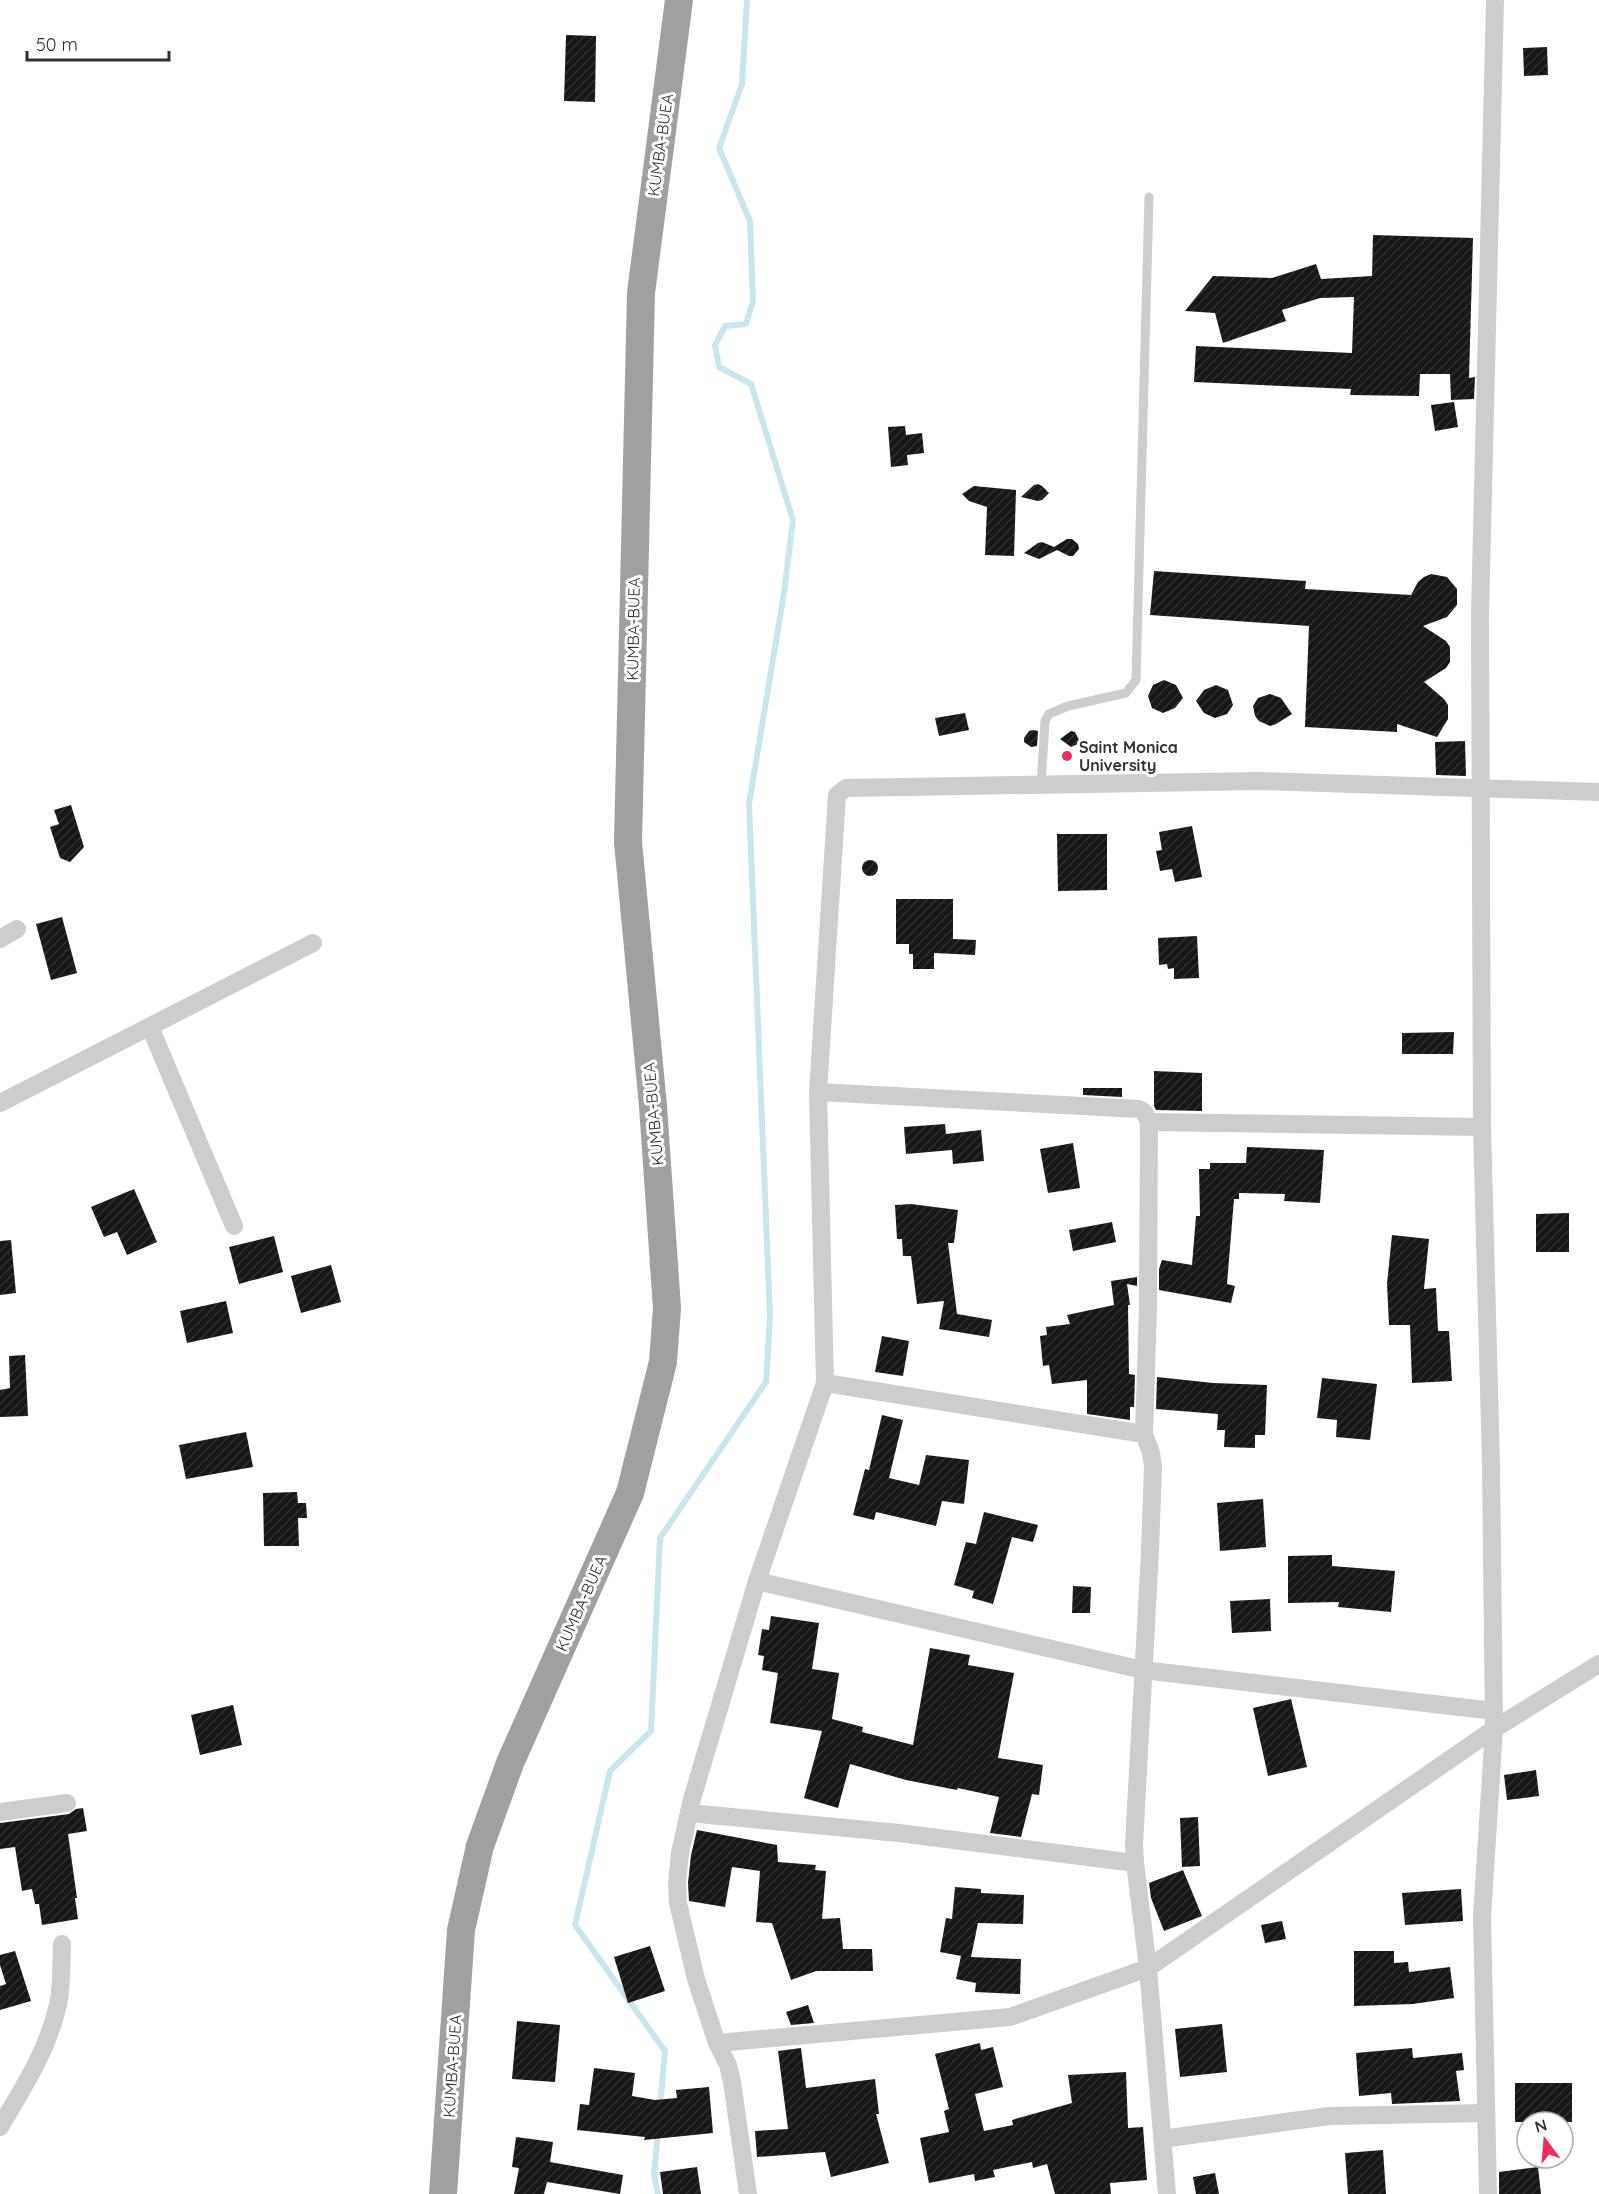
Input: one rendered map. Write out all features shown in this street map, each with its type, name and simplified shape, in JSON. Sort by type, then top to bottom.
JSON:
[{"type":"highway","name":"KUMBA-BUEA","points":[[443,2194],[461,1930],[480,1846],[510,1763],[630,1493],[663,1362],[666,1296],[653,1106],[628,842],[640,293],[679,0]]},
{"type":"street","points":[[1488,2194],[1482,1917],[1494,1720],[1491,1465],[1482,1127],[1480,614],[1495,0]]},
{"type":"street","points":[[748,2194],[732,2082],[728,2065],[717,2043],[696,1979],[678,1903],[677,1883],[680,1853],[689,1813],[757,1581],[825,1383],[818,1092],[837,795],[846,788],[1260,781],[1599,792]]},
{"type":"street","points":[[0,939],[17,929]]},
{"type":"street","points":[[0,1103],[313,943]]},
{"type":"street","points":[[150,1027],[234,1226]]},
{"type":"street","points":[[818,1092],[1139,1109],[1144,1112],[1149,1122],[1148,1306],[1144,1434],[1153,1466],[1134,1863],[1148,1968],[1167,2194]]},
{"type":"street","points":[[1149,1122],[1482,1127]]},
{"type":"street","points":[[825,1383],[1144,1434]]},
{"type":"street","points":[[757,1581],[1143,1670],[1494,1720]]},
{"type":"street","points":[[717,2043],[1010,2017],[1148,1968],[1494,1720],[1599,1664]]},
{"type":"street","points":[[0,1812],[67,1803]]},
{"type":"street","points":[[689,1813],[899,1833],[1134,1863]]},
{"type":"street","points":[[0,2127],[49,2040],[58,2002],[62,1944]]},
{"type":"street","points":[[1162,2139],[1329,2116],[1486,2113]]},
{"type":"lane","points":[[1041,785],[1045,722],[1049,714],[1068,706],[1126,693],[1136,680],[1149,196]]},
{"type":"building","points":[[566,35],[596,36],[595,102],[564,101]]},
{"type":"building","points":[[1547,47],[1548,75],[1524,76],[1523,48]]},
{"type":"building","points":[[1373,235],[1473,238],[1469,378],[1475,377],[1474,399],[1451,400],[1450,374],[1420,374],[1419,396],[1350,395],[1351,389],[1194,382],[1196,346],[1352,353],[1354,297],[1320,298],[1282,310],[1286,321],[1223,343],[1215,313],[1185,311],[1213,276],[1272,278],[1316,264],[1321,279],[1372,276]]},
{"type":"building","points":[[1454,402],[1458,427],[1435,431],[1431,405]]},
{"type":"building","points":[[905,426],[906,435],[922,433],[924,453],[907,455],[908,465],[891,467],[888,427]]},
{"type":"building","points":[[1038,484],[1049,493],[1042,500],[1021,497],[1034,485]]},
{"type":"building","points":[[974,486],[1016,490],[1014,556],[985,555],[987,507],[969,501],[962,494]]},
{"type":"building","points":[[1067,539],[1072,539],[1078,544],[1079,549],[1073,556],[1057,550],[1039,559],[1024,553],[1038,543],[1042,542],[1054,547]]},
{"type":"building","points":[[1154,571],[1306,581],[1305,589],[1411,595],[1418,582],[1424,577],[1431,574],[1447,577],[1457,589],[1457,605],[1447,617],[1423,626],[1446,641],[1450,647],[1450,662],[1446,668],[1424,682],[1448,705],[1448,719],[1437,737],[1397,724],[1397,732],[1305,727],[1309,626],[1150,615]]},
{"type":"building","points":[[1164,680],[1176,685],[1183,698],[1175,708],[1163,713],[1152,708],[1148,696],[1153,685]]},
{"type":"building","points":[[1216,685],[1228,690],[1233,705],[1227,714],[1215,718],[1204,713],[1196,701],[1204,690]]},
{"type":"building","points":[[1270,694],[1281,698],[1292,714],[1270,726],[1259,721],[1255,716],[1253,706],[1258,698]]},
{"type":"building","points":[[965,713],[969,730],[939,736],[935,718]]},
{"type":"building","points":[[1029,731],[1038,731],[1037,746],[1031,747],[1024,742],[1024,738]]},
{"type":"building","points":[[1071,731],[1075,732],[1079,740],[1078,744],[1071,747],[1060,739]]},
{"type":"building","points":[[1465,741],[1466,776],[1436,775],[1435,742]]},
{"type":"building","points":[[71,805],[84,847],[70,862],[60,858],[50,827],[59,824],[54,810]]},
{"type":"building","points":[[1192,826],[1202,877],[1175,882],[1172,869],[1160,871],[1156,851],[1162,850],[1159,832]]},
{"type":"building","points":[[1057,834],[1107,834],[1107,890],[1058,891]]},
{"type":"building","points":[[867,860],[873,860],[878,868],[876,874],[867,876],[862,871],[862,865]]},
{"type":"building","points":[[896,899],[953,899],[953,939],[976,940],[975,955],[934,953],[934,969],[913,969],[913,954],[909,954],[909,944],[896,944]]},
{"type":"building","points":[[62,917],[77,973],[51,980],[36,924]]},
{"type":"building","points":[[1197,936],[1199,978],[1174,979],[1174,968],[1168,969],[1167,964],[1159,965],[1158,938]]},
{"type":"building","points":[[1454,1032],[1453,1054],[1402,1054],[1402,1033]]},
{"type":"building","points":[[1154,1071],[1202,1073],[1202,1111],[1156,1110]]},
{"type":"building","points":[[1083,1088],[1122,1088],[1122,1097],[1083,1095]]},
{"type":"building","points":[[945,1124],[946,1134],[981,1130],[984,1161],[953,1164],[952,1150],[906,1154],[904,1127]]},
{"type":"building","points":[[1073,1143],[1080,1188],[1048,1193],[1040,1149]]},
{"type":"building","points":[[1247,1147],[1324,1150],[1320,1203],[1284,1201],[1285,1194],[1239,1193],[1239,1199],[1234,1199],[1227,1284],[1235,1286],[1231,1303],[1159,1290],[1159,1269],[1162,1260],[1192,1265],[1196,1216],[1200,1216],[1199,1169],[1210,1169],[1210,1163],[1246,1163]]},
{"type":"building","points":[[134,1189],[157,1242],[127,1255],[117,1232],[104,1237],[91,1207]]},
{"type":"building","points":[[911,1204],[958,1210],[954,1243],[948,1243],[957,1314],[992,1320],[989,1337],[939,1329],[944,1301],[917,1304],[911,1256],[903,1256],[902,1239],[897,1239],[895,1205]]},
{"type":"building","points":[[1569,1213],[1569,1252],[1536,1252],[1536,1214]]},
{"type":"building","points":[[1112,1222],[1116,1242],[1073,1251],[1069,1230]]},
{"type":"building","points":[[1392,1235],[1429,1239],[1424,1289],[1436,1288],[1438,1331],[1449,1331],[1452,1381],[1412,1383],[1410,1325],[1389,1325],[1387,1284]]},
{"type":"building","points":[[274,1236],[283,1272],[239,1284],[229,1247]]},
{"type":"building","points":[[11,1240],[16,1293],[0,1295],[0,1241]]},
{"type":"building","points":[[331,1265],[341,1302],[301,1313],[291,1276]]},
{"type":"building","points":[[1137,1277],[1137,1286],[1127,1284],[1130,1305],[1128,1305],[1129,1374],[1135,1375],[1134,1407],[1130,1407],[1130,1420],[1087,1414],[1087,1380],[1052,1384],[1049,1365],[1043,1366],[1040,1336],[1047,1335],[1046,1327],[1070,1324],[1067,1315],[1114,1305],[1111,1281]]},
{"type":"building","points":[[226,1301],[233,1333],[187,1343],[180,1311]]},
{"type":"building","points":[[882,1336],[909,1341],[903,1376],[875,1372]]},
{"type":"building","points":[[25,1355],[28,1416],[0,1417],[0,1390],[10,1388],[9,1356]]},
{"type":"building","points":[[1157,1377],[1213,1383],[1267,1385],[1265,1435],[1255,1435],[1255,1448],[1224,1447],[1225,1430],[1217,1430],[1218,1414],[1156,1409]]},
{"type":"building","points":[[1322,1378],[1377,1384],[1370,1440],[1336,1437],[1337,1420],[1317,1418]]},
{"type":"building","points":[[882,1415],[903,1420],[889,1478],[919,1485],[926,1455],[969,1460],[964,1504],[942,1501],[936,1526],[876,1512],[874,1520],[853,1515],[865,1469],[869,1470]]},
{"type":"building","points":[[246,1432],[253,1467],[186,1479],[179,1445]]},
{"type":"building","points":[[297,1492],[298,1503],[306,1503],[307,1518],[298,1518],[299,1546],[264,1546],[263,1493]]},
{"type":"building","points":[[1263,1499],[1266,1547],[1220,1551],[1217,1503]]},
{"type":"building","points":[[984,1512],[1038,1525],[1033,1542],[1012,1537],[993,1604],[972,1598],[974,1591],[954,1585],[966,1542],[976,1544]]},
{"type":"building","points":[[1332,1555],[1332,1566],[1395,1571],[1391,1612],[1338,1607],[1339,1602],[1288,1603],[1288,1556]]},
{"type":"building","points":[[1073,1586],[1091,1587],[1090,1613],[1072,1613]]},
{"type":"building","points":[[1270,1599],[1271,1631],[1232,1633],[1230,1601]]},
{"type":"building","points":[[771,1616],[819,1623],[812,1669],[839,1673],[832,1719],[863,1727],[862,1732],[913,1745],[930,1648],[970,1655],[968,1665],[1014,1673],[998,1758],[1043,1765],[1039,1795],[1032,1794],[1021,1837],[990,1833],[999,1797],[906,1780],[850,1764],[838,1808],[804,1798],[822,1731],[770,1723],[778,1673],[762,1670],[764,1656],[758,1655],[762,1629],[769,1630]]},
{"type":"building","points":[[1291,1699],[1307,1767],[1268,1776],[1253,1708]]},
{"type":"building","points":[[233,1705],[242,1745],[200,1755],[191,1715]]},
{"type":"building","points":[[1536,1770],[1539,1796],[1507,1800],[1504,1775]]},
{"type":"building","points":[[83,1808],[87,1831],[68,1834],[78,1919],[42,1925],[39,1904],[35,1904],[32,1889],[22,1891],[15,1847],[0,1849],[0,1823],[69,1814],[76,1809]]},
{"type":"building","points":[[1198,1817],[1200,1866],[1182,1867],[1180,1818]]},
{"type":"building","points":[[697,1830],[777,1845],[778,1862],[816,1865],[815,1870],[826,1871],[822,1919],[840,1918],[843,1949],[872,1949],[873,1971],[816,1971],[791,1980],[772,1923],[756,1922],[760,1871],[732,1867],[725,1907],[689,1901],[691,1855]]},
{"type":"building","points":[[1183,1870],[1202,1916],[1164,1931],[1151,1898],[1149,1883]]},
{"type":"building","points":[[955,1887],[981,1889],[981,1893],[1024,1895],[1023,1924],[978,1923],[971,1957],[1021,1959],[1020,1994],[975,1992],[976,1983],[956,1979],[961,1956],[940,1952],[946,1918],[952,1919]]},
{"type":"building","points":[[1461,1889],[1463,1921],[1405,1925],[1402,1893]]},
{"type":"building","points":[[1282,1921],[1286,1939],[1265,1943],[1261,1925]]},
{"type":"building","points":[[650,1946],[665,1991],[628,2003],[614,1957]]},
{"type":"building","points":[[15,1951],[31,2001],[0,2010],[0,1986],[6,1984],[0,1965],[0,1955]]},
{"type":"building","points":[[1354,1951],[1394,1951],[1394,1963],[1408,1962],[1409,1972],[1450,1967],[1454,1998],[1413,2004],[1354,2006]]},
{"type":"building","points":[[808,2005],[814,2023],[791,2025],[786,2012]]},
{"type":"building","points":[[517,2021],[560,2025],[555,2082],[512,2079]]},
{"type":"building","points":[[1222,2024],[1227,2072],[1180,2077],[1175,2029]]},
{"type":"building","points":[[980,2043],[981,2050],[993,2047],[1003,2087],[975,2094],[984,2131],[1013,2125],[1012,2120],[1072,2103],[1068,2075],[1126,2072],[1128,2128],[1143,2127],[1147,2180],[1110,2183],[1111,2194],[1055,2194],[1047,2164],[1033,2168],[1032,2162],[993,2170],[995,2177],[975,2181],[974,2174],[929,2183],[920,2138],[949,2132],[944,2111],[949,2109],[935,2054]]},
{"type":"building","points":[[801,2048],[806,2088],[875,2079],[879,2114],[876,2114],[889,2163],[831,2177],[825,2152],[757,2157],[755,2131],[788,2129],[778,2051]]},
{"type":"building","points":[[1412,2048],[1413,2058],[1462,2053],[1464,2070],[1456,2071],[1460,2101],[1392,2104],[1391,2093],[1359,2096],[1356,2053]]},
{"type":"building","points":[[594,2068],[635,2073],[632,2096],[655,2100],[677,2098],[676,2090],[709,2087],[713,2133],[644,2140],[645,2137],[577,2130],[580,2104],[589,2105]]},
{"type":"building","points":[[1515,2083],[1572,2083],[1572,2110],[1515,2110]]},
{"type":"building","points":[[516,2137],[553,2142],[550,2162],[623,2175],[620,2194],[547,2182],[544,2194],[514,2194],[519,2168],[512,2167]]},
{"type":"building","points":[[1383,2150],[1386,2194],[1348,2194],[1345,2153]]},
{"type":"building","points":[[697,2167],[701,2194],[663,2194],[660,2172]]},
{"type":"building","points":[[1538,2170],[1541,2194],[1499,2194],[1499,2172]]},
{"type":"building","points":[[1215,2173],[1219,2194],[1196,2194],[1193,2177]]},
{"type":"waterway","points":[[660,2107],[665,2051],[575,1925],[610,1771],[651,1731],[660,1538],[766,1382],[770,1316],[749,804],[784,593],[793,520],[751,384],[719,367],[715,345],[725,326],[746,324],[753,301],[750,221],[719,148],[742,84],[747,0]]},
{"type":"waterway","points":[[658,2132],[654,2174],[658,2194]]},
{"type":"place","name":"Saint Monica University","points":[[1067,756]]}]
